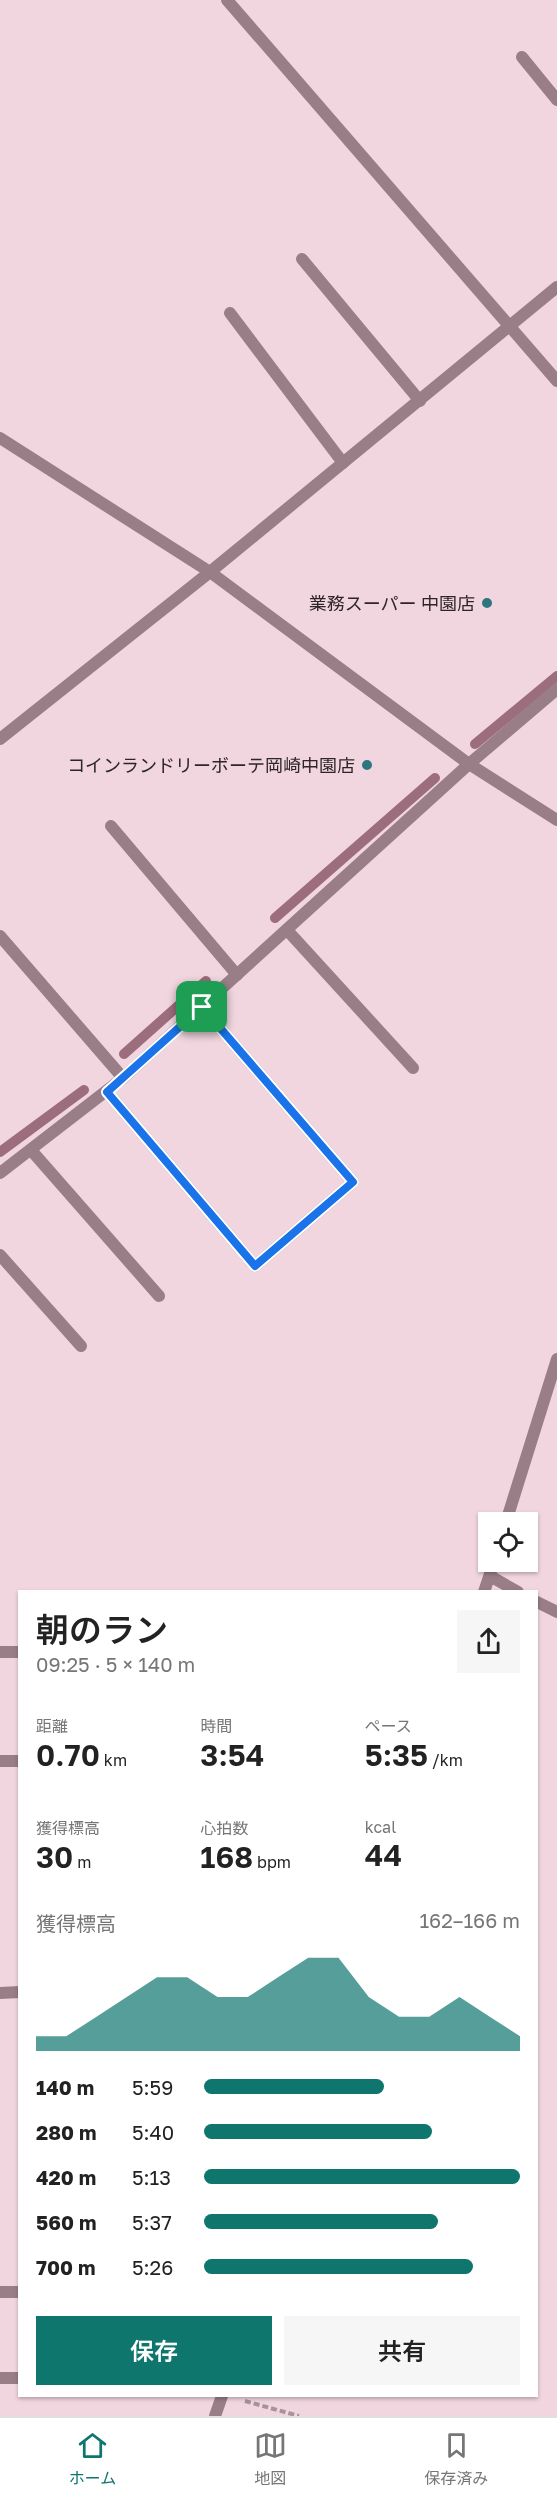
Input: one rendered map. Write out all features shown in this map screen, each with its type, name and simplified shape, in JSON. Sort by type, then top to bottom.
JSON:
[{"type":"street","points":[[227,0],[512,326],[557,381]]},
{"type":"street","points":[[522,57],[557,100]]},
{"type":"street","points":[[302,259],[420,401]]},
{"type":"street","points":[[0,739],[210,572],[557,287]]},
{"type":"street","points":[[230,314],[343,464]]},
{"type":"street","points":[[0,438],[210,572],[469,764],[557,820]]},
{"type":"street","points":[[0,1173],[107,1092],[469,764],[557,689]]},
{"type":"street","points":[[111,826],[237,975]]},
{"type":"street","points":[[287,930],[413,1068]]},
{"type":"street","points":[[0,936],[123,1078]]},
{"type":"street","points":[[107,1092],[255,1266],[353,1182],[202,1007]]},
{"type":"street","points":[[30,1150],[159,1296]]},
{"type":"street","points":[[0,1256],[81,1346]]},
{"type":"street","points":[[509,1512],[557,1359]]},
{"type":"street","points":[[485,1590],[490,1572]]},
{"type":"street","points":[[489,1576],[514,1590]]},
{"type":"street","points":[[538,1602],[557,1612]]},
{"type":"street","points":[[0,1652],[18,1652]]},
{"type":"street","points":[[0,1761],[18,1761]]},
{"type":"street","points":[[0,1993],[18,1992]]},
{"type":"street","points":[[0,2292],[17,2292]]},
{"type":"street","points":[[0,2378],[18,2378]]},
{"type":"street","points":[[215,2416],[222,2397]]},
{"type":"path","points":[[235,2398],[299,2416]]},
{"type":"waterway","points":[[475,744],[557,676]]},
{"type":"waterway","points":[[275,918],[435,778]]},
{"type":"waterway","points":[[124,1054],[206,981]]},
{"type":"waterway","points":[[0,1152],[84,1090]]},
{"type":"place","name":"業務スーパー 中園店","points":[[487,603]]},
{"type":"place","name":"コインランドリーボーテ岡崎中園店","points":[[367,765]]},
{"type":"route","points":[[202,1007],[353,1182],[255,1266],[107,1092],[202,1007]]}]
